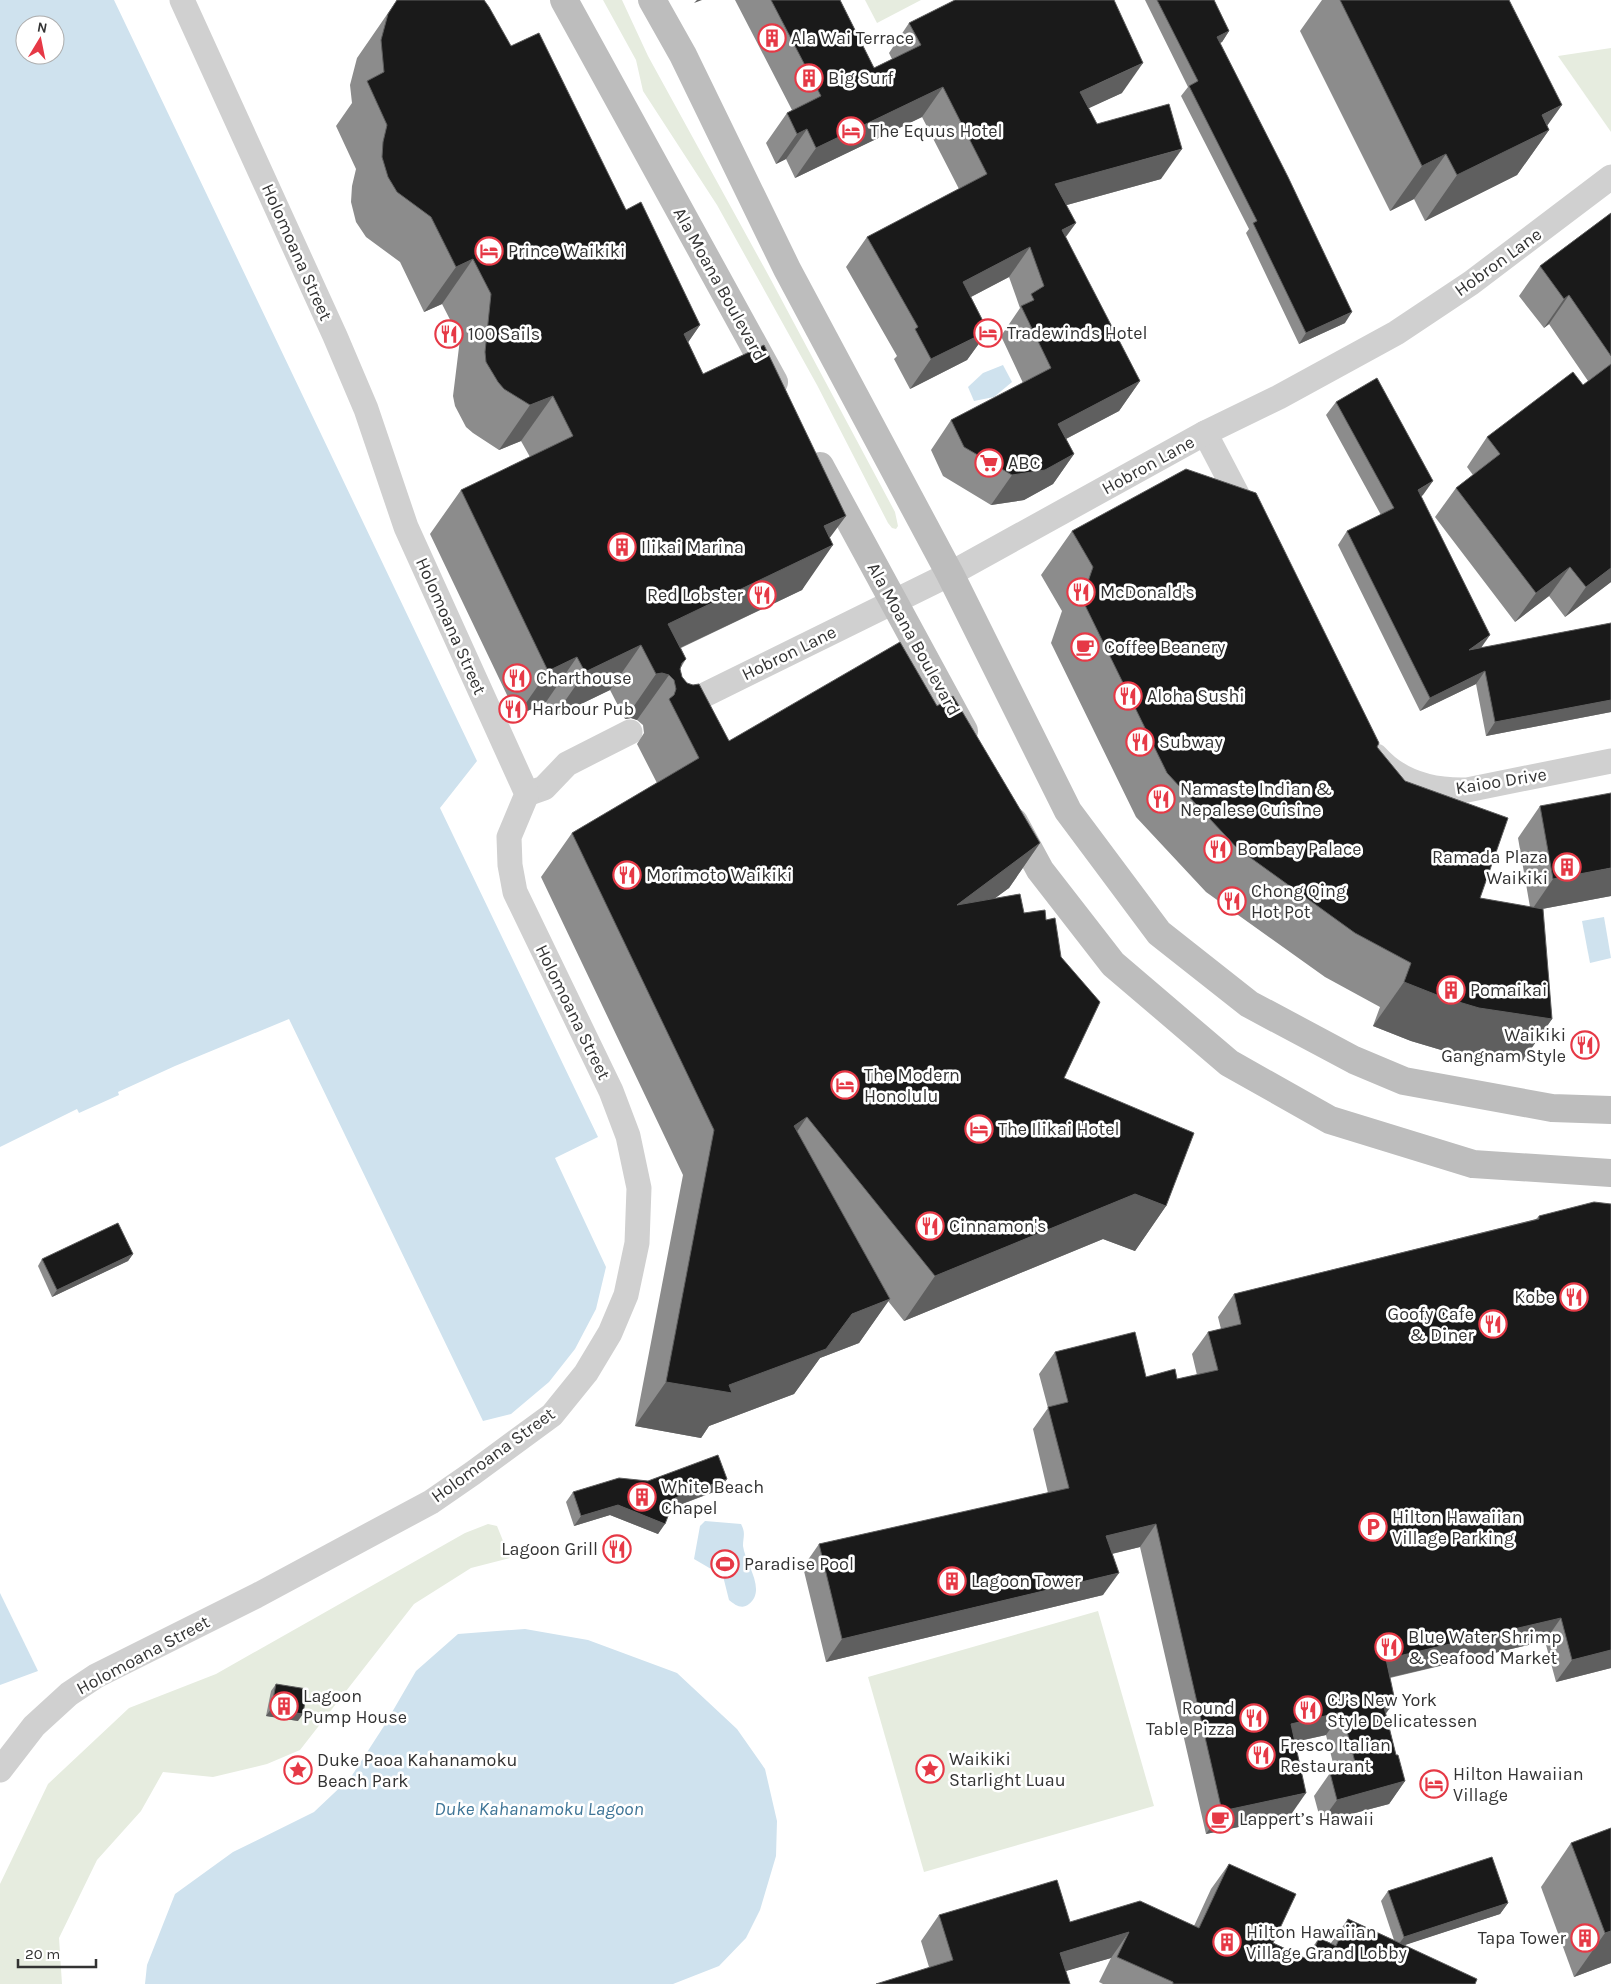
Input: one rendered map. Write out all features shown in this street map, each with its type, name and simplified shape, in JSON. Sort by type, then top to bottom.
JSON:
[{"type":"main road","name":"Ala Moana Boulevard","points":[[564,0],[786,404]]},
{"type":"main road","points":[[652,0],[683,55],[787,269],[950,574],[1068,811],[1159,933],[1249,1004],[1354,1060],[1404,1081],[1552,1108],[1611,1110]]},
{"type":"main road","name":"Ala Moana Boulevard","points":[[809,447],[975,750]]},
{"type":"main road","points":[[1003,802],[1040,870],[1113,964],[1229,1063],[1330,1120],[1473,1164],[1611,1173]]},
{"type":"street","name":"Holomoana Street","points":[[0,1770],[34,1726],[69,1694],[96,1676],[305,1570],[431,1502],[552,1415],[586,1373],[610,1333],[626,1295],[637,1243],[639,1188],[628,1136],[611,1091],[515,892],[510,865],[509,837],[527,794],[406,527],[366,409],[335,336],[182,0]]},
{"type":"street","name":"Hobron Lane","points":[[663,715],[950,574],[1205,433],[1279,397],[1396,332],[1470,283],[1608,186]]},
{"type":"street","points":[[1205,433],[1260,539]]},
{"type":"street","points":[[527,794],[544,788],[568,764],[630,732]]},
{"type":"street","name":"Kaioo Drive","points":[[1363,738],[1380,761],[1394,772],[1420,785],[1443,790],[1467,790],[1611,761]]},
{"type":"shaded area","points":[[603,0],[622,0],[648,56],[895,512],[898,526],[896,529],[892,528],[888,523],[817,385],[717,205],[643,91],[636,60]]},
{"type":"shaded area","points":[[865,0],[921,0],[877,23]]},
{"type":"shaded area","points":[[1611,48],[1611,132],[1558,56]]},
{"type":"shaded area","points":[[488,1524],[497,1526],[510,1558],[471,1568],[414,1604],[300,1750],[267,1764],[213,1777],[163,1772],[141,1811],[97,1860],[59,1938],[62,1984],[0,1984],[0,1884],[48,1784],[129,1708],[216,1674],[465,1533]]},
{"type":"shaded area","points":[[1098,1611],[1154,1806],[924,1872],[868,1677]]},
{"type":"water","points":[[0,0],[114,0],[477,761],[440,808],[598,1137],[555,1158],[606,1267],[596,1309],[575,1349],[549,1382],[511,1414],[483,1421],[289,1019],[175,1066],[118,1092],[119,1095],[79,1113],[77,1109],[0,1147]]},
{"type":"water","points":[[1003,365],[1012,382],[994,397],[974,401],[968,387],[983,373]]},
{"type":"water","points":[[1604,917],[1611,958],[1590,963],[1582,921]]},
{"type":"water","name":"Paradise Pool","points":[[705,1521],[741,1524],[743,1527],[743,1546],[756,1584],[754,1598],[744,1607],[734,1604],[729,1600],[723,1576],[694,1559],[700,1526]]},
{"type":"water","points":[[0,1593],[38,1671],[0,1685]]},
{"type":"water","name":"Duke Kahanamoku Lagoon","points":[[525,1629],[588,1640],[677,1673],[737,1729],[765,1769],[777,1821],[776,1856],[760,1910],[746,1938],[719,1966],[673,1984],[145,1984],[147,1965],[175,1894],[233,1852],[314,1812],[351,1777],[416,1671],[458,1634]]},
{"type":"building","points":[[397,0],[484,0],[511,46],[539,33],[626,210],[641,202],[700,325],[684,334],[703,374],[764,345],[846,516],[824,526],[833,545],[668,624],[686,659],[680,669],[682,677],[687,683],[699,684],[729,741],[900,642],[937,706],[953,696],[1040,843],[957,905],[1020,894],[1024,913],[1045,910],[1046,920],[1055,918],[1061,957],[1100,1002],[1064,1078],[1194,1133],[1166,1206],[1135,1194],[935,1276],[807,1117],[794,1126],[890,1299],[852,1314],[826,1349],[729,1385],[732,1393],[666,1382],[714,1130],[572,833],[699,758],[669,699],[674,695],[676,689],[674,680],[669,675],[656,674],[641,645],[585,672],[577,657],[548,671],[461,490],[573,436],[553,396],[530,405],[504,389],[498,382],[486,362],[485,352],[491,294],[473,259],[456,267],[431,217],[397,192],[388,177],[382,157],[387,125],[367,81],[384,72],[381,40],[388,14]]},
{"type":"building","points":[[771,0],[840,0],[874,68],[921,45],[909,23],[955,0],[1114,0],[1143,63],[1080,92],[1097,124],[1169,104],[1182,149],[1055,184],[1076,223],[1062,230],[1140,381],[1058,424],[1074,454],[1045,470],[1012,475],[964,447],[951,420],[1051,368],[1021,306],[1034,300],[1031,294],[1044,286],[1030,247],[963,282],[988,331],[931,359],[915,329],[918,327],[867,237],[987,174],[943,87],[816,148],[807,129],[797,134],[787,113],[821,96]]},
{"type":"building","points":[[1157,0],[1214,0],[1229,31],[1217,37],[1288,177],[1352,312],[1306,333],[1253,223],[1257,221],[1189,86],[1198,81]]},
{"type":"building","points":[[1340,0],[1509,0],[1562,105],[1542,115],[1549,130],[1457,175],[1446,154],[1422,166]]},
{"type":"building","points":[[1611,213],[1611,356],[1569,295],[1564,299],[1540,266]]},
{"type":"building","points":[[1611,364],[1611,568],[1586,587],[1570,567],[1536,593],[1456,488],[1500,454],[1487,437],[1573,372],[1583,385]]},
{"type":"building","points":[[1377,378],[1433,481],[1418,490],[1490,635],[1469,650],[1611,623],[1611,700],[1495,722],[1485,671],[1430,698],[1347,531],[1394,508],[1336,402]]},
{"type":"building","points":[[1186,469],[1256,493],[1379,743],[1377,747],[1405,781],[1508,818],[1480,898],[1543,909],[1552,1019],[1479,1008],[1442,997],[1404,982],[1411,963],[1355,933],[1237,848],[1167,773],[1082,599],[1093,567],[1072,531]]},
{"type":"building","points":[[1611,793],[1611,868],[1553,879],[1540,806]]},
{"type":"building","points":[[1594,1202],[1611,1204],[1611,1650],[1572,1660],[1561,1618],[1386,1659],[1395,1701],[1383,1703],[1396,1755],[1398,1755],[1405,1781],[1337,1800],[1330,1773],[1356,1766],[1342,1712],[1291,1724],[1306,1793],[1222,1811],[1156,1524],[1106,1536],[1119,1573],[842,1639],[819,1544],[1069,1488],[1048,1407],[1068,1402],[1055,1352],[1135,1332],[1146,1377],[1175,1369],[1177,1379],[1218,1370],[1208,1332],[1241,1324],[1234,1294],[1539,1219],[1539,1216]]},
{"type":"building","points":[[118,1223],[133,1254],[57,1290],[42,1259]]},
{"type":"building","name":"White Beach Chapel","points":[[718,1455],[727,1479],[675,1498],[665,1524],[618,1505],[581,1516],[573,1492],[619,1478],[648,1481]]},
{"type":"building","name":"Lagoon Pump House","points":[[276,1684],[307,1689],[303,1714],[271,1709]]},
{"type":"building","points":[[1611,1828],[1611,1931],[1605,1933],[1571,1843]]},
{"type":"building","points":[[1492,1857],[1508,1903],[1404,1937],[1388,1891]]},
{"type":"building","points":[[1229,1864],[1296,1894],[1273,1943],[1309,1960],[1319,1938],[1336,1946],[1348,1919],[1477,1979],[1475,1984],[1173,1984],[1173,1982],[1117,1957],[1129,1932],[1060,1953],[1070,1984],[876,1984],[953,1960],[939,1915],[1057,1880],[1070,1922],[1140,1901],[1199,1928]]},
{"type":"place","name":"Ala Wai Terrace","points":[[772,38]]},
{"type":"place","name":"Big Surf","points":[[809,78]]},
{"type":"place","name":"The Equus Hotel","points":[[851,131]]},
{"type":"place","name":"Prince Waikiki","points":[[489,251]]},
{"type":"place","name":"Tradewinds Hotel","points":[[988,333]]},
{"type":"place","name":"100 Sails","points":[[449,334]]},
{"type":"place","name":"ABC","points":[[989,463]]},
{"type":"place","name":"Ilikai Marina","points":[[622,547]]},
{"type":"place","name":"McDonald's","points":[[1081,592]]},
{"type":"place","name":"Red Lobster","points":[[762,595]]},
{"type":"place","name":"Coffee Beanery","points":[[1085,647]]},
{"type":"place","name":"Charthouse","points":[[517,678]]},
{"type":"place","name":"Aloha Sushi","points":[[1128,696]]},
{"type":"place","name":"Harbour Pub","points":[[513,709]]},
{"type":"place","name":"Subway","points":[[1140,742]]},
{"type":"place","name":"Namaste Indian & Nepalese Cuisine","points":[[1161,799]]},
{"type":"place","name":"Bombay Palace","points":[[1218,849]]},
{"type":"place","name":"Ramada Plaza Waikiki","points":[[1567,867]]},
{"type":"place","name":"Morimoto Waikiki","points":[[627,875]]},
{"type":"place","name":"Chong Qing Hot Pot","points":[[1232,901]]},
{"type":"place","name":"Pomaikai","points":[[1451,990]]},
{"type":"place","name":"Waikiki Gangnam Style","points":[[1585,1045]]},
{"type":"place","name":"The Modern Honolulu","points":[[845,1085]]},
{"type":"place","name":"The Ilikai Hotel","points":[[979,1129]]},
{"type":"place","name":"Cinnamon's","points":[[930,1226]]},
{"type":"place","name":"Kobe","points":[[1574,1297]]},
{"type":"place","name":"Goofy Cafe & Diner","points":[[1493,1324]]},
{"type":"place","name":"White Beach Chapel","points":[[642,1497]]},
{"type":"place","name":"Hilton Hawaiian Village Parking","points":[[1373,1527]]},
{"type":"place","name":"Lagoon Grill","points":[[617,1549]]},
{"type":"place","name":"Paradise Pool","points":[[725,1564]]},
{"type":"place","name":"Lagoon Tower","points":[[952,1581]]},
{"type":"place","name":"Blue Water Shrimp & Seafood Market","points":[[1389,1647]]},
{"type":"place","name":"Lagoon Pump House","points":[[284,1706]]},
{"type":"place","name":"CJ’s New York Style Delicatessen","points":[[1308,1710]]},
{"type":"place","name":"Round Table Pizza","points":[[1254,1718]]},
{"type":"place","name":"Fresco Italian Restaurant","points":[[1261,1755]]},
{"type":"place","name":"Waikiki Starlight Luau","points":[[930,1769]]},
{"type":"place","name":"Duke Paoa Kahanamoku Beach Park","points":[[298,1770]]},
{"type":"place","name":"Hilton Hawaiian Village","points":[[1434,1784]]},
{"type":"place","name":"Lappert’s Hawaii","points":[[1220,1819]]},
{"type":"place","name":"Tapa Tower","points":[[1585,1938]]},
{"type":"place","name":"Hilton Hawaiian Village Grand Lobby","points":[[1227,1942]]}]
